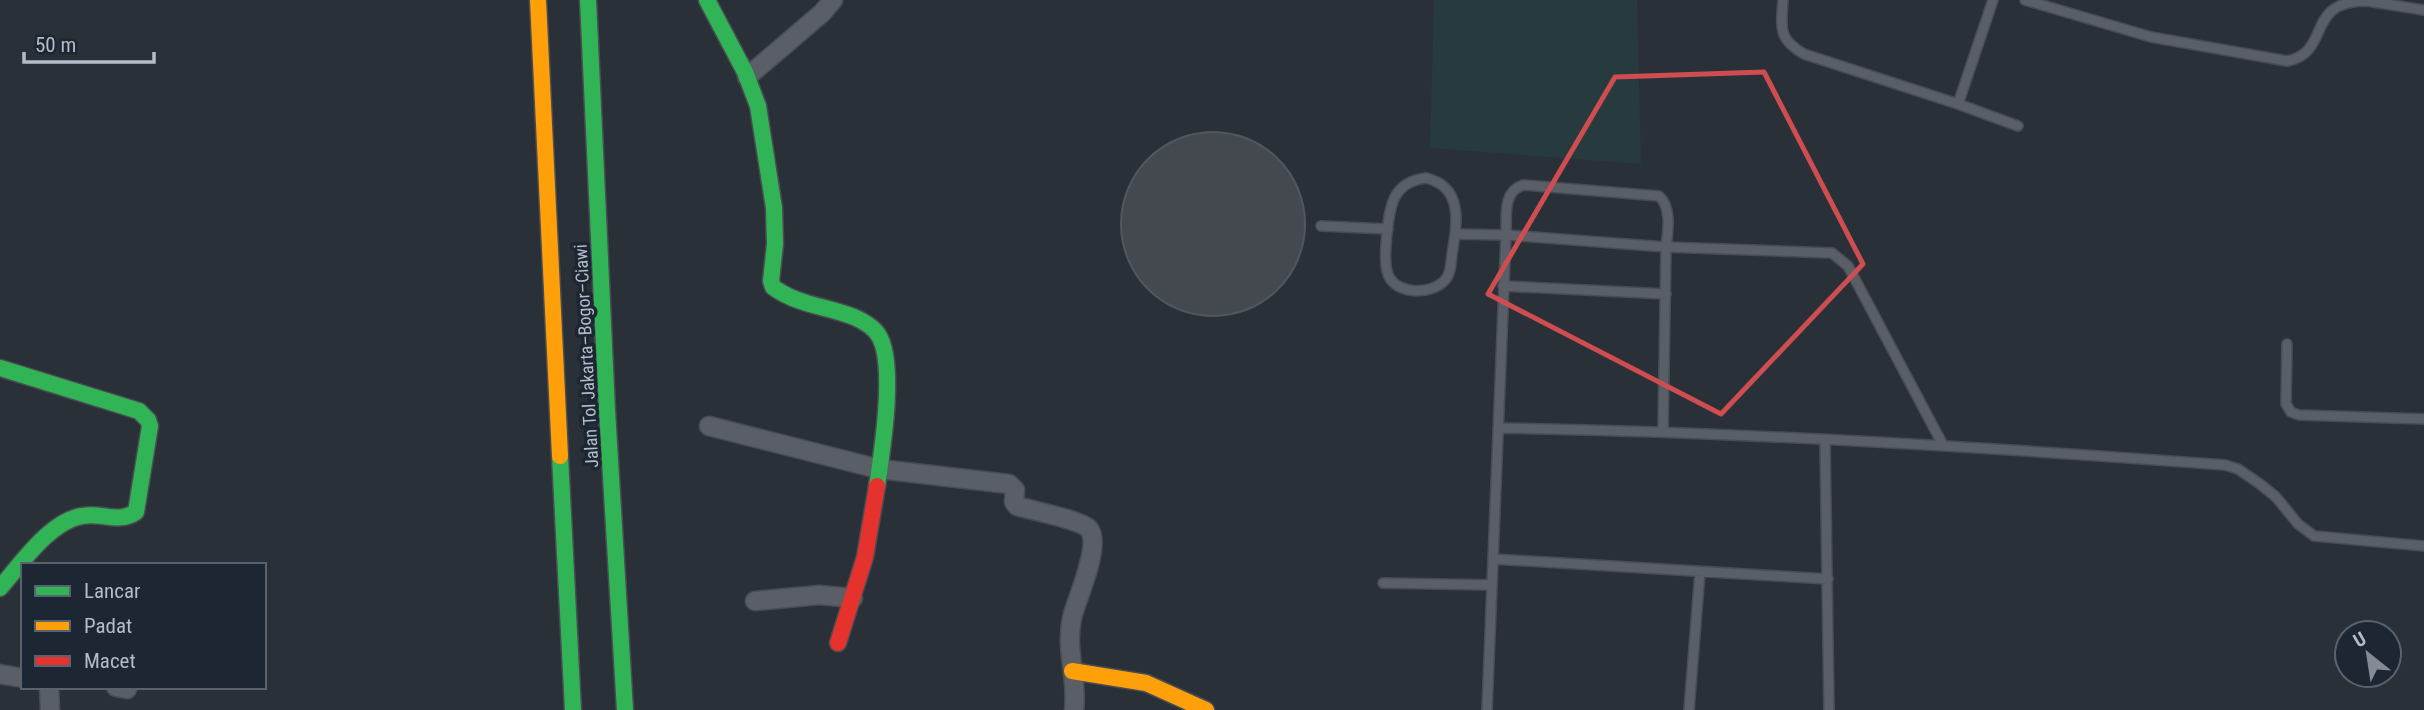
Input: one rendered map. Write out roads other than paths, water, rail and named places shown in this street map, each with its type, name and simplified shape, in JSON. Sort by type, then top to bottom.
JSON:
[{"type":"main road","name":"Jalan Tol Jakarta–Bogor–Ciawi","points":[[538,0],[573,710]]},
{"type":"main road","name":"Jalan Tol Jakarta–Bogor–Ciawi","points":[[588,0],[625,710]]},
{"type":"main road","points":[[707,0],[757,101],[769,166],[775,233],[771,281],[773,287],[790,297],[850,316],[866,324],[879,335],[885,349],[886,391],[877,495],[853,598],[838,643]]},
{"type":"main road","points":[[0,368],[138,411],[148,420],[149,426],[136,512],[122,519],[88,514],[76,517],[37,546],[22,563]]},
{"type":"main road","points":[[2,586],[21,564]]},
{"type":"main road","points":[[1072,671],[1146,683],[1206,710]]},
{"type":"street","points":[[747,77],[822,13],[833,0]]},
{"type":"street","points":[[709,426],[879,469],[1009,484],[1015,490],[1014,502],[1017,506],[1080,523],[1089,529],[1092,536],[1091,552],[1072,617],[1068,643],[1076,695],[1074,710]]},
{"type":"street","points":[[2,586],[21,587]]},
{"type":"street","points":[[755,600],[819,595],[853,598]]},
{"type":"street","points":[[0,674],[21,678]]},
{"type":"lane","points":[[1783,0],[1781,28],[1791,47],[1804,54],[2018,126]]},
{"type":"lane","points":[[1958,104],[1993,0]]},
{"type":"lane","points":[[2025,0],[2151,37],[2287,61],[2305,55],[2310,50],[2325,16],[2339,7],[2367,1],[2424,10]]},
{"type":"lane","points":[[1426,178],[1447,187],[1455,205],[1455,234],[1446,280],[1422,291],[1413,291],[1391,281],[1387,271],[1390,210],[1396,193],[1405,185],[1426,178]]},
{"type":"lane","points":[[1487,710],[1503,286],[1508,195],[1514,188],[1523,185],[1658,196],[1667,208],[1663,431]]},
{"type":"lane","points":[[1321,226],[1388,229]]},
{"type":"lane","points":[[1455,234],[1506,234],[1667,247],[1832,253],[1848,266],[1943,445]]},
{"type":"lane","points":[[1503,286],[1666,294]]},
{"type":"lane","points":[[2287,344],[2286,404],[2291,412],[2299,415],[2424,419]]},
{"type":"lane","points":[[1498,428],[1663,431],[1943,445],[2225,465],[2238,469],[2260,484],[2276,497],[2298,524],[2315,536],[2424,546]]},
{"type":"lane","points":[[1825,440],[1829,710]]},
{"type":"lane","points":[[1493,559],[1828,579]]},
{"type":"lane","points":[[1689,710],[1700,572]]},
{"type":"lane","points":[[1383,583],[1492,585]]}]
